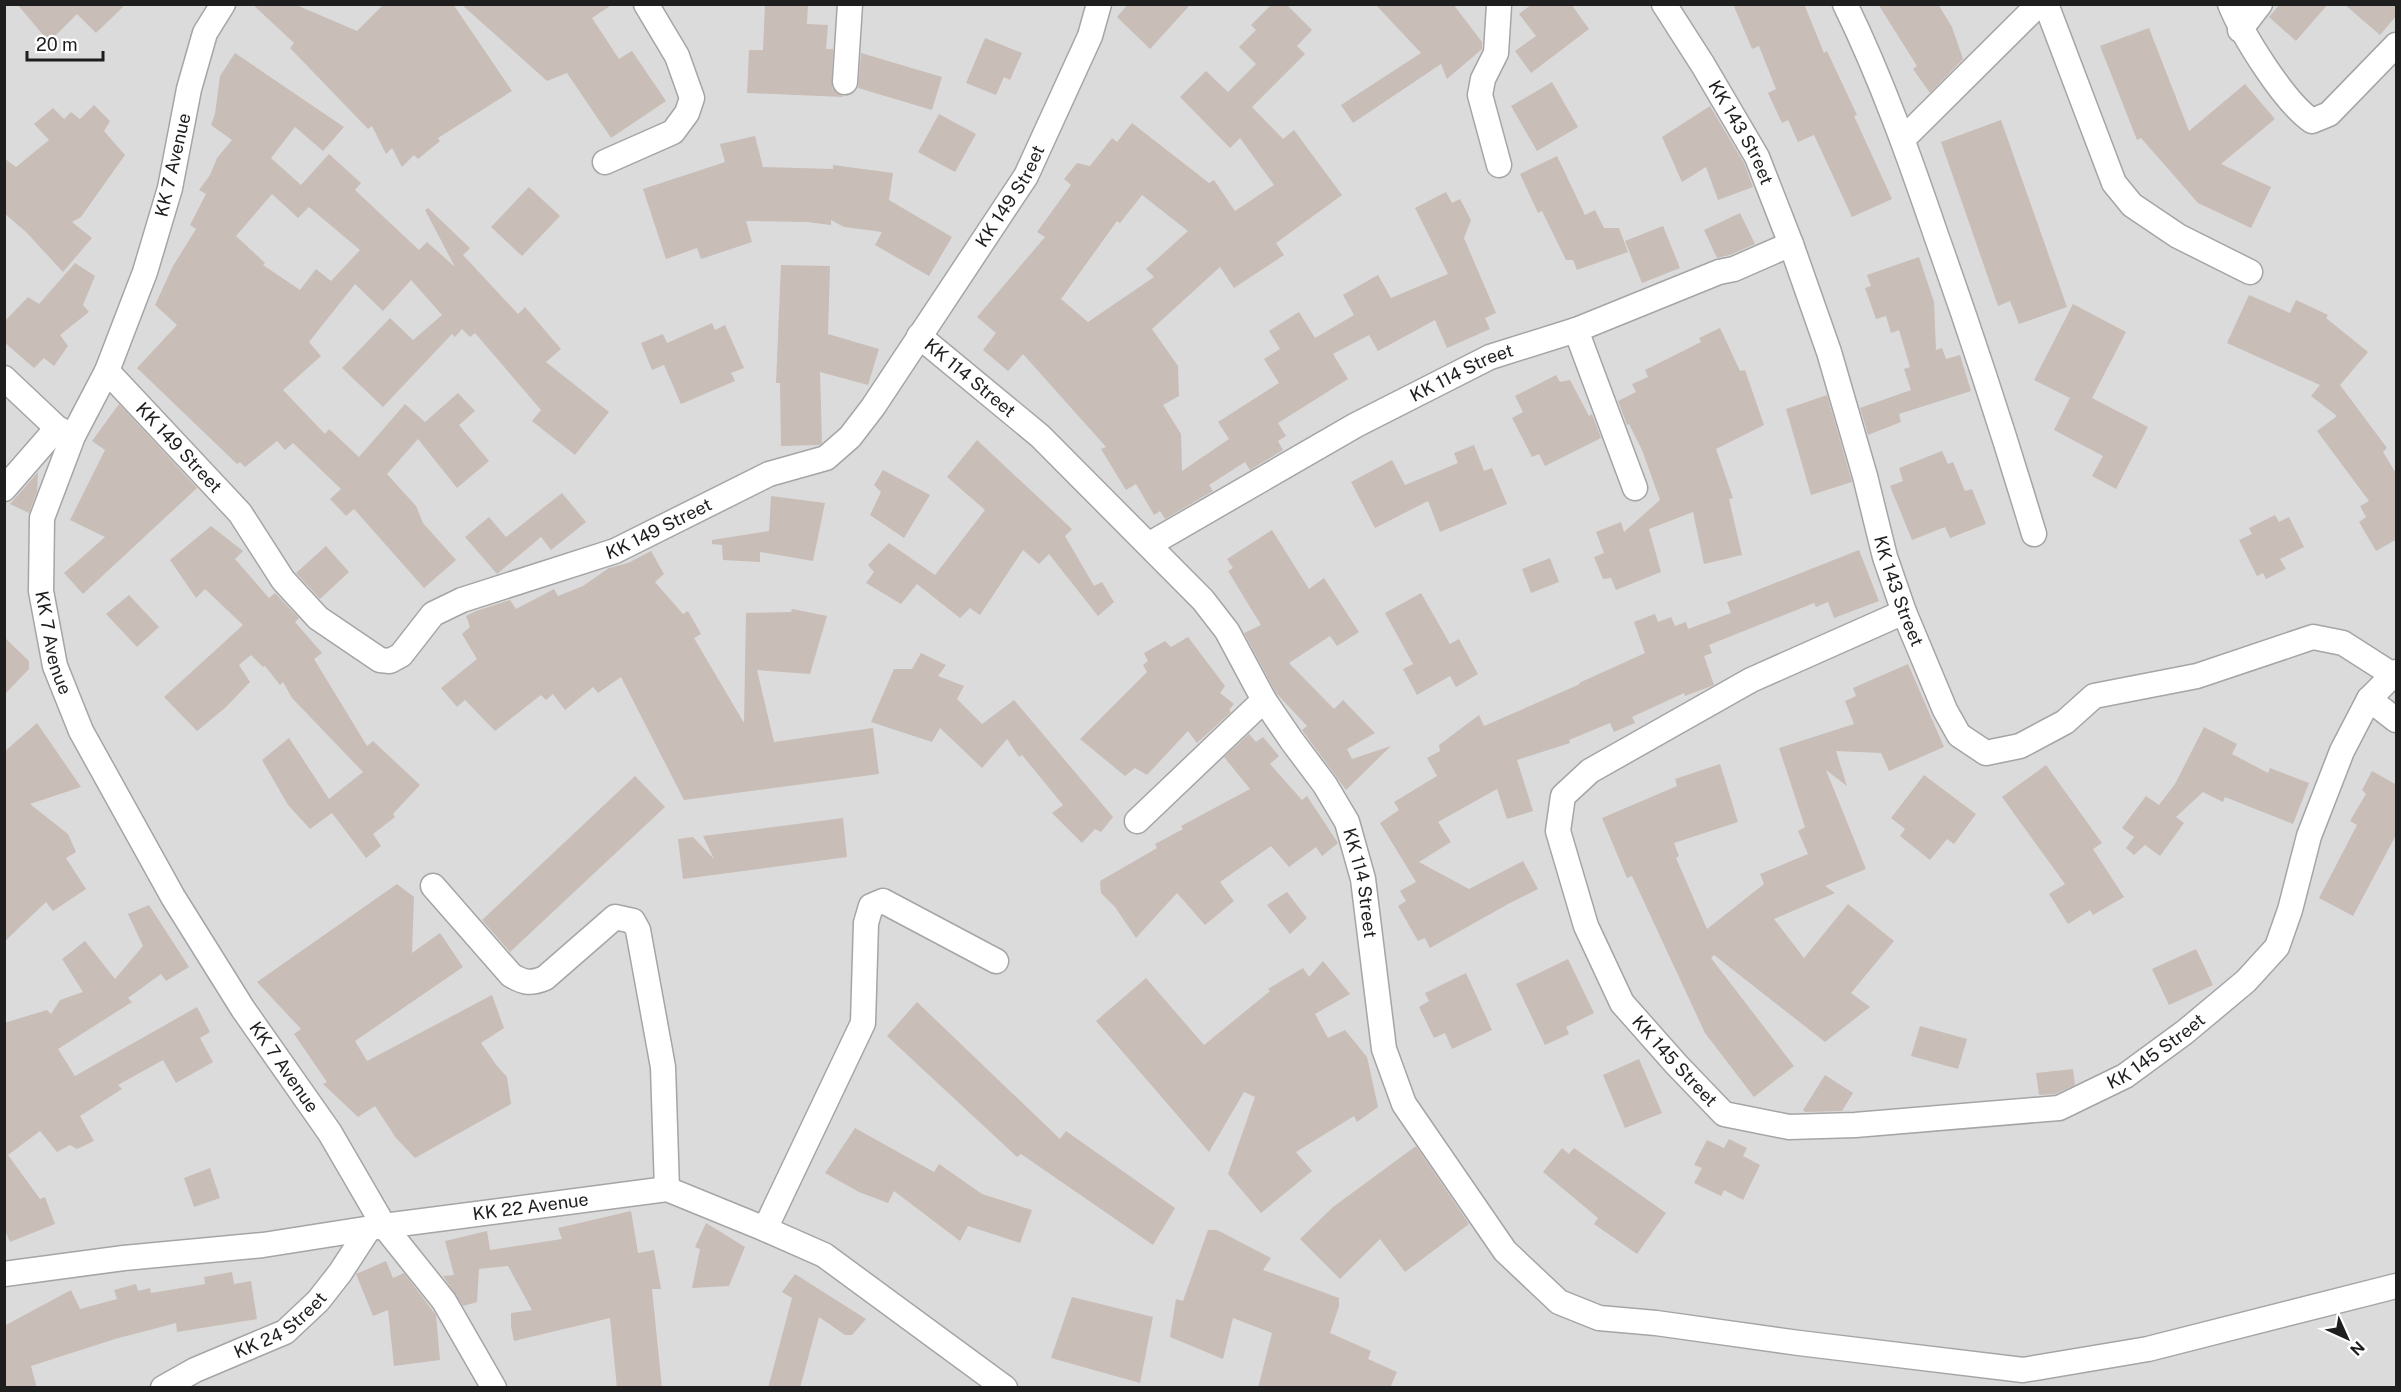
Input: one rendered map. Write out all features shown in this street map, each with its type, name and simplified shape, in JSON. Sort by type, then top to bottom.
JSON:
[{"type":"street","name":"KK 7 Avenue","points":[[223,4],[205,33],[189,88],[170,188],[145,272],[107,371],[65,432],[42,518],[41,591],[55,666],[81,732],[173,897],[243,1009],[330,1133],[376,1228],[444,1301],[494,1388]]},
{"type":"street","points":[[605,162],[673,132],[687,113],[692,98],[677,56],[646,4]]},
{"type":"street","points":[[845,82],[850,4]]},
{"type":"street","name":"KK 149 Street","points":[[107,371],[240,513],[283,580],[318,618],[380,660],[390,661],[401,655],[433,614],[462,600],[615,551],[770,474],[826,458],[850,437],[873,407],[1026,176],[1090,36],[1099,4]]},
{"type":"street","name":"KK 143 Street","points":[[1664,4],[1703,65],[1757,158],[1830,352],[1865,476],[1884,557],[1945,710],[1959,735],[1986,753],[2020,746],[2065,722],[2094,696],[2197,676],[2313,637],[2343,643],[2395,673]]},
{"type":"street","points":[[1845,4],[1903,139],[1991,391],[2034,534]]},
{"type":"street","points":[[1903,139],[2039,4]]},
{"type":"street","points":[[2046,4],[2114,183],[2132,205],[2178,237],[2250,272]]},
{"type":"street","points":[[2230,4],[2240,30],[2298,111],[2312,121],[2329,114],[2397,45]]},
{"type":"street","points":[[2240,30],[2260,4]]},
{"type":"street","points":[[1499,5],[1496,53],[1483,79],[1480,94],[1499,165]]},
{"type":"street","name":"KK 114 Street","points":[[1150,544],[1356,425],[1490,357],[1576,330],[1709,276],[1734,269],[1791,244]]},
{"type":"street","points":[[1576,330],[1635,488]]},
{"type":"street","name":"KK 114 Street","points":[[919,336],[1040,436],[1150,544],[1203,600],[1227,631],[1264,700],[1325,785],[1347,822],[1363,879],[1384,1049],[1404,1104],[1505,1251],[1558,1302],[1599,1318],[1656,1323],[2022,1370],[2148,1349],[2397,1286]]},
{"type":"street","points":[[4,378],[65,432],[4,489]]},
{"type":"street","name":"KK 145 Street","points":[[1904,612],[1751,680],[1590,771],[1563,796],[1558,831],[1586,926],[1622,1003],[1724,1114],[1789,1127],[1855,1125],[2058,1108],[2124,1076],[2184,1032],[2246,981],[2277,947],[2290,910],[2309,836],[2342,751],[2369,699],[2395,673]]},
{"type":"street","points":[[2369,699],[2397,720]]},
{"type":"street","points":[[1137,821],[1264,700]]},
{"type":"street","points":[[433,886],[511,975],[524,982],[534,983],[545,978],[615,917],[633,921],[638,930],[663,1067],[666,1189]]},
{"type":"street","points":[[765,1228],[863,1023],[866,923],[871,906],[883,901],[996,961]]},
{"type":"street","name":"KK 22 Avenue","points":[[4,1274],[124,1258],[264,1245],[666,1189],[765,1228],[824,1255],[1005,1388]]},
{"type":"street","name":"KK 24 Street","points":[[163,1388],[195,1370],[285,1332],[318,1301],[376,1228]]},
{"type":"shaded area","points":[[5,5],[2396,5],[2396,1387],[5,1388]]},
{"type":"building","points":[[17,4],[126,4],[96,33],[77,14],[49,42]]},
{"type":"building","points":[[252,4],[294,4],[357,31],[384,4],[453,4],[512,91],[438,138],[440,141],[418,159],[414,155],[402,167],[392,148],[386,154],[372,126],[368,129],[290,48],[294,43]]},
{"type":"building","points":[[461,4],[613,4],[592,18],[619,59],[632,51],[666,101],[611,138],[567,73],[547,81]]},
{"type":"building","points":[[765,4],[808,4],[807,24],[828,25],[826,49],[833,49],[832,88],[844,97],[747,93],[749,50],[763,50]]},
{"type":"building","points":[[1128,4],[1191,4],[1150,49],[1117,17]]},
{"type":"building","points":[[1272,4],[1286,4],[1312,30],[1297,46],[1305,54],[1252,107],[1283,139],[1294,130],[1342,195],[1276,243],[1284,255],[1234,288],[1220,267],[1152,329],[1178,366],[1179,396],[1163,405],[1181,434],[1182,471],[1229,439],[1218,422],[1279,383],[1264,359],[1280,349],[1269,331],[1299,312],[1315,338],[1354,315],[1343,295],[1378,275],[1391,298],[1448,274],[1415,208],[1446,192],[1452,203],[1460,199],[1471,220],[1464,238],[1496,313],[1485,318],[1490,329],[1447,348],[1435,320],[1378,351],[1369,335],[1333,354],[1348,379],[1278,423],[1286,436],[1278,441],[1283,450],[1250,470],[1245,462],[1209,485],[1213,491],[1165,519],[1160,511],[1154,515],[1136,484],[1126,490],[1101,449],[1106,447],[1023,354],[1008,371],[983,350],[996,333],[977,317],[1045,237],[1037,232],[1071,185],[1064,179],[1077,163],[1090,166],[1112,138],[1117,142],[1132,123],[1209,183],[1214,180],[1235,211],[1274,185],[1240,138],[1230,148],[1180,97],[1206,71],[1228,92],[1256,64],[1239,47],[1256,30],[1251,25]],"holes":[[[1142,195],[1188,231],[1146,269],[1154,277],[1088,322],[1061,299],[1117,221],[1120,223]]]},
{"type":"building","points":[[1375,4],[1453,4],[1482,42],[1482,49],[1447,79],[1441,64],[1353,123],[1341,105],[1421,53]]},
{"type":"building","points":[[1532,4],[1571,4],[1589,29],[1531,73],[1515,51],[1536,36],[1519,14]]},
{"type":"building","points":[[1733,4],[1804,4],[1824,53],[1827,51],[1857,115],[1854,116],[1892,199],[1852,217],[1814,135],[1798,142],[1788,120],[1782,123],[1768,93],[1776,89],[1759,46],[1752,49]]},
{"type":"building","points":[[1878,4],[1938,4],[1952,27],[1963,59],[1930,93],[1913,69],[1917,66]]},
{"type":"building","points":[[2280,4],[2328,4],[2296,41],[2269,17]]},
{"type":"building","points":[[2344,4],[2397,4],[2397,15],[2380,35]]},
{"type":"building","points":[[2149,28],[2189,131],[2245,84],[2275,119],[2221,164],[2271,187],[2251,228],[2198,203],[2141,138],[2137,140],[2100,46]]},
{"type":"building","points":[[985,38],[1022,53],[1010,80],[1004,77],[996,95],[966,83]]},
{"type":"building","points":[[235,53],[344,127],[323,151],[295,127],[271,158],[301,185],[329,154],[361,183],[355,190],[419,250],[427,242],[455,267],[425,210],[428,208],[470,248],[463,255],[518,314],[525,307],[561,349],[546,362],[609,412],[575,455],[532,421],[541,410],[475,333],[470,337],[462,329],[455,337],[452,334],[383,407],[342,368],[390,318],[413,340],[442,315],[411,280],[383,311],[355,284],[309,342],[321,356],[283,390],[325,434],[329,429],[359,457],[405,404],[425,422],[458,393],[475,411],[459,425],[489,461],[457,488],[418,439],[387,474],[416,506],[423,523],[456,560],[424,588],[354,509],[346,516],[330,499],[341,489],[293,443],[285,450],[277,441],[245,467],[240,462],[237,464],[137,368],[177,325],[155,305],[173,266],[196,229],[190,225],[206,194],[199,190],[210,175],[217,158],[232,140],[211,125],[215,114],[220,76]],"holes":[[[272,194],[298,218],[309,207],[360,250],[331,281],[316,269],[300,290],[263,265],[265,263],[236,236]]]},
{"type":"building","points":[[861,53],[942,77],[932,110],[858,88]]},
{"type":"building","points":[[1552,82],[1578,127],[1537,151],[1511,106]]},
{"type":"building","points":[[94,105],[110,121],[104,131],[125,155],[81,217],[72,222],[92,238],[63,272],[26,232],[4,213],[4,158],[16,167],[49,140],[34,124],[53,108],[64,119],[71,112],[80,119]]},
{"type":"building","points":[[1710,106],[1744,163],[1753,187],[1718,200],[1706,167],[1682,182],[1662,137]]},
{"type":"building","points":[[939,114],[976,134],[955,172],[918,152]]},
{"type":"building","points":[[2001,120],[2067,307],[2019,324],[2010,301],[1998,306],[1941,142]]},
{"type":"building","points":[[755,136],[763,167],[833,169],[833,165],[893,173],[889,200],[952,237],[929,276],[875,245],[882,232],[844,227],[831,220],[831,225],[807,222],[746,221],[752,242],[701,259],[697,248],[666,259],[643,189],[725,162],[720,144]]},
{"type":"building","points":[[1557,156],[1585,215],[1595,210],[1604,228],[1619,228],[1628,252],[1577,270],[1573,260],[1566,260],[1542,211],[1538,213],[1520,174]]},
{"type":"building","points":[[529,187],[560,216],[522,256],[491,227]]},
{"type":"building","points":[[1740,213],[1755,244],[1717,258],[1704,230]]},
{"type":"building","points":[[1663,226],[1680,268],[1642,283],[1625,241]]},
{"type":"building","points":[[1919,257],[1934,302],[1936,350],[1942,348],[1946,359],[1960,355],[1971,391],[1899,414],[1901,422],[1868,435],[1860,408],[1911,390],[1904,369],[1910,367],[1899,330],[1891,333],[1886,316],[1876,319],[1865,288],[1871,286],[1867,275]]},
{"type":"building","points":[[75,263],[95,276],[83,305],[89,312],[60,335],[68,346],[54,366],[44,358],[34,368],[4,342],[4,322],[28,297],[39,304]]},
{"type":"building","points":[[781,265],[830,266],[828,334],[879,349],[868,385],[820,372],[822,443],[820,445],[781,446],[780,383],[776,383]]},
{"type":"building","points":[[2249,295],[2290,313],[2296,300],[2328,315],[2326,318],[2368,352],[2340,385],[2387,448],[2383,452],[2397,475],[2397,539],[2376,551],[2359,522],[2366,517],[2360,506],[2369,501],[2317,431],[2337,416],[2311,396],[2320,385],[2227,343]]},
{"type":"building","points":[[2073,304],[2126,332],[2092,398],[2148,427],[2116,489],[2092,476],[2103,456],[2054,430],[2070,398],[2034,380]]},
{"type":"building","points":[[712,323],[715,330],[725,325],[744,368],[731,373],[735,381],[681,404],[664,365],[652,370],[641,343],[663,334],[667,343]]},
{"type":"building","points":[[1720,328],[1740,371],[1745,370],[1764,425],[1716,449],[1733,498],[1729,499],[1742,555],[1704,564],[1693,512],[1649,529],[1661,572],[1616,590],[1611,578],[1603,579],[1594,557],[1604,553],[1596,532],[1621,522],[1624,532],[1660,500],[1642,450],[1629,424],[1627,425],[1618,401],[1636,392],[1632,384],[1648,377],[1645,370],[1701,342],[1699,338]]},
{"type":"building","points":[[1556,375],[1560,382],[1570,380],[1589,416],[1592,414],[1601,438],[1545,466],[1539,454],[1532,457],[1512,418],[1523,412],[1515,396]]},
{"type":"building","points":[[1827,395],[1852,482],[1811,495],[1786,409]]},
{"type":"building","points":[[119,404],[197,488],[83,594],[64,573],[105,537],[70,520],[105,450],[92,441]]},
{"type":"building","points":[[977,440],[1072,529],[1065,536],[1094,586],[1102,582],[1114,602],[1098,616],[1049,554],[1039,564],[1023,550],[980,615],[970,608],[960,618],[917,584],[901,604],[866,583],[874,572],[868,565],[889,543],[935,575],[985,510],[947,477]]},
{"type":"building","points":[[1474,445],[1484,471],[1492,468],[1507,504],[1440,532],[1428,501],[1375,528],[1351,482],[1392,460],[1405,485],[1458,463],[1454,453]]},
{"type":"building","points":[[1942,451],[1948,464],[1953,462],[1965,491],[1972,489],[1986,524],[1950,538],[1945,527],[1912,540],[1890,486],[1903,481],[1899,468]]},
{"type":"building","points":[[883,470],[930,495],[904,538],[870,515],[881,492],[874,485]]},
{"type":"building","points":[[38,472],[37,492],[29,513],[10,504]]},
{"type":"building","points":[[562,493],[586,522],[551,550],[541,537],[497,574],[465,537],[489,517],[506,537]]},
{"type":"building","points":[[771,496],[825,503],[813,561],[760,552],[760,562],[723,560],[722,545],[712,544],[712,540],[769,531]]},
{"type":"building","points":[[2275,515],[2279,522],[2289,517],[2304,547],[2280,559],[2286,569],[2266,579],[2263,573],[2257,576],[2239,540],[2252,534],[2249,528]]},
{"type":"building","points":[[211,526],[243,551],[235,559],[269,598],[275,593],[299,618],[295,622],[322,653],[314,659],[367,746],[373,741],[420,785],[393,814],[395,817],[373,834],[381,846],[366,858],[332,813],[310,829],[288,805],[262,760],[289,738],[329,799],[363,772],[292,698],[283,682],[280,685],[265,666],[263,667],[251,655],[239,665],[250,682],[225,708],[197,731],[164,697],[243,625],[205,589],[196,598],[170,560]]},
{"type":"building","points":[[1272,530],[1309,589],[1324,578],[1359,632],[1337,646],[1330,636],[1289,663],[1334,709],[1343,700],[1375,733],[1347,749],[1352,759],[1391,746],[1346,790],[1302,730],[1307,726],[1276,693],[1244,633],[1261,625],[1228,571],[1233,568],[1227,559]]},
{"type":"building","points":[[326,546],[349,572],[320,599],[296,573]]},
{"type":"building","points":[[1859,550],[1879,601],[1834,618],[1828,602],[1816,607],[1814,603],[1709,645],[1712,653],[1704,656],[1714,685],[1685,696],[1684,693],[1632,717],[1635,723],[1614,732],[1610,723],[1569,740],[1570,743],[1517,760],[1533,811],[1507,819],[1497,789],[1438,822],[1451,842],[1419,862],[1469,889],[1523,861],[1538,889],[1430,948],[1425,938],[1418,941],[1398,906],[1406,901],[1400,891],[1416,882],[1380,823],[1399,810],[1394,802],[1437,776],[1427,758],[1440,751],[1439,745],[1479,715],[1484,726],[1645,653],[1634,622],[1655,614],[1658,622],[1671,617],[1675,626],[1686,622],[1688,629],[1731,613],[1727,602]]},
{"type":"building","points":[[651,551],[664,574],[655,582],[683,614],[688,611],[701,634],[694,638],[744,723],[746,613],[791,612],[792,609],[827,616],[810,674],[757,670],[774,742],[873,728],[879,774],[684,800],[621,677],[598,693],[593,687],[565,710],[553,694],[546,700],[541,695],[495,731],[465,700],[457,707],[441,688],[477,659],[462,634],[470,627],[466,616],[510,600],[516,609],[554,589],[558,596],[583,586],[609,568],[628,563]]},
{"type":"building","points":[[1550,558],[1559,582],[1531,593],[1522,569]]},
{"type":"building","points":[[1421,593],[1450,644],[1459,639],[1478,674],[1456,687],[1450,676],[1417,695],[1403,669],[1413,664],[1385,613]]},
{"type":"building","points":[[129,595],[159,627],[137,647],[106,614]]},
{"type":"building","points":[[4,637],[29,661],[29,669],[4,695]]},
{"type":"building","points":[[1188,637],[1225,686],[1220,693],[1234,704],[1229,710],[1231,712],[1197,743],[1188,731],[1147,775],[1135,768],[1125,776],[1080,739],[1147,672],[1143,665],[1148,661],[1144,653],[1165,641],[1171,647]]},
{"type":"building","points":[[921,653],[946,665],[938,676],[964,686],[957,699],[982,724],[1014,700],[1113,817],[1101,832],[1095,829],[1082,843],[1052,813],[1063,805],[1022,755],[1019,757],[1007,739],[982,768],[940,728],[932,742],[871,722],[894,669],[912,669]]},
{"type":"building","points":[[1908,664],[1944,747],[1889,771],[1881,753],[1836,751],[1847,786],[1826,770],[1866,869],[1825,886],[1835,893],[1774,919],[1804,958],[1848,904],[1894,941],[1851,993],[1870,1007],[1825,1042],[1714,955],[1711,958],[1794,1066],[1754,1097],[1705,1033],[1632,876],[1627,878],[1602,818],[1677,786],[1675,779],[1720,764],[1738,822],[1674,843],[1679,856],[1676,858],[1707,929],[1764,884],[1760,874],[1808,854],[1798,831],[1805,827],[1779,748],[1854,724],[1845,701],[1856,696],[1853,688]]},
{"type":"building","points":[[37,723],[81,787],[30,804],[68,834],[76,852],[66,858],[86,889],[53,911],[46,902],[4,942],[4,752]]},
{"type":"building","points":[[2204,727],[2237,744],[2232,754],[2268,773],[2270,768],[2309,783],[2293,824],[2225,797],[2223,802],[2203,792],[2176,817],[2184,823],[2160,856],[2145,845],[2134,855],[2126,848],[2134,837],[2122,828],[2146,796],[2159,805],[2175,784]]},
{"type":"building","points":[[1249,734],[1256,742],[1263,737],[1279,756],[1270,764],[1302,800],[1307,796],[1338,843],[1322,856],[1316,847],[1289,867],[1271,846],[1220,882],[1234,901],[1205,925],[1177,893],[1136,938],[1115,907],[1101,893],[1100,881],[1157,848],[1155,844],[1183,829],[1181,826],[1250,789],[1224,757]]},
{"type":"building","points":[[2046,765],[2102,843],[2093,849],[2124,897],[2093,915],[2090,910],[2068,924],[2049,894],[2065,884],[2002,797]]},
{"type":"building","points":[[2372,771],[2397,785],[2397,833],[2353,916],[2319,898],[2357,825],[2350,821],[2366,794],[2362,790]]},
{"type":"building","points":[[1924,775],[1976,814],[1954,844],[1947,839],[1930,860],[1900,836],[1905,829],[1891,818]]},
{"type":"building","points":[[635,776],[665,807],[510,952],[482,920]]},
{"type":"building","points":[[843,818],[847,857],[683,879],[678,839],[693,837],[714,859],[703,836]]},
{"type":"building","points":[[397,884],[414,897],[412,953],[440,933],[463,967],[355,1041],[367,1061],[492,995],[504,1028],[481,1043],[507,1077],[511,1104],[415,1158],[396,1138],[375,1106],[358,1117],[323,1084],[327,1082],[294,1034],[301,1029],[257,982]]},
{"type":"building","points":[[1287,892],[1307,918],[1290,934],[1267,905]]},
{"type":"building","points":[[149,905],[189,967],[166,981],[161,974],[128,998],[132,1002],[58,1049],[75,1076],[197,1007],[210,1032],[200,1038],[213,1062],[176,1083],[163,1060],[118,1085],[122,1089],[80,1116],[94,1141],[77,1149],[70,1145],[57,1152],[40,1131],[8,1155],[40,1199],[45,1197],[55,1224],[10,1242],[4,1228],[4,1023],[47,1010],[51,1014],[60,1000],[83,992],[62,959],[85,941],[115,979],[143,946],[128,914]]},
{"type":"building","points":[[2196,949],[2213,985],[2169,1005],[2152,969]]},
{"type":"building","points":[[1568,959],[1594,1013],[1566,1027],[1569,1034],[1545,1045],[1516,984]]},
{"type":"building","points":[[1323,961],[1350,994],[1315,1014],[1328,1038],[1345,1030],[1367,1057],[1378,1107],[1357,1122],[1354,1116],[1296,1152],[1312,1171],[1261,1213],[1228,1174],[1255,1097],[1244,1092],[1209,1152],[1096,1021],[1146,978],[1204,1045],[1270,991],[1268,989],[1303,968],[1309,977]]},
{"type":"building","points":[[1466,973],[1492,1030],[1452,1049],[1445,1033],[1434,1038],[1419,1007],[1429,1001],[1425,993]]},
{"type":"building","points":[[917,1002],[1060,1139],[1066,1131],[1175,1208],[1153,1245],[1021,1154],[1017,1157],[887,1036]]},
{"type":"building","points":[[1920,1026],[1967,1039],[1958,1069],[1911,1056]]},
{"type":"building","points":[[1639,1059],[1662,1113],[1625,1128],[1603,1075]]},
{"type":"building","points":[[2073,1069],[2075,1085],[2055,1094],[2039,1095],[2036,1073]]},
{"type":"building","points":[[1825,1075],[1853,1093],[1842,1111],[1805,1112],[1803,1110]]},
{"type":"building","points":[[855,1128],[934,1172],[939,1164],[982,1194],[1032,1210],[1020,1243],[968,1226],[960,1241],[894,1191],[888,1203],[859,1192],[825,1173]]},
{"type":"building","points":[[1729,1139],[1747,1148],[1743,1156],[1760,1165],[1743,1200],[1724,1190],[1721,1196],[1694,1183],[1702,1168],[1694,1165],[1707,1140],[1724,1148]]},
{"type":"building","points":[[1416,1146],[1469,1224],[1405,1272],[1380,1239],[1340,1279],[1300,1239],[1333,1207]]},
{"type":"building","points":[[1562,1148],[1569,1154],[1574,1148],[1666,1213],[1637,1254],[1594,1224],[1598,1218],[1543,1172]]},
{"type":"building","points":[[210,1168],[220,1198],[194,1207],[184,1178]]},
{"type":"building","points":[[631,1211],[638,1253],[654,1250],[661,1289],[652,1289],[662,1388],[617,1388],[610,1318],[514,1341],[511,1313],[532,1310],[508,1266],[479,1269],[477,1302],[463,1306],[443,1276],[454,1275],[445,1241],[487,1231],[490,1250],[562,1239],[558,1228]]},
{"type":"building","points":[[706,1223],[745,1247],[729,1286],[692,1288],[700,1249],[695,1247]]},
{"type":"building","points":[[1208,1230],[1217,1230],[1271,1258],[1263,1270],[1339,1298],[1339,1306],[1330,1333],[1371,1351],[1368,1359],[1397,1372],[1390,1388],[1258,1388],[1272,1333],[1233,1318],[1223,1359],[1170,1337],[1176,1299],[1183,1301]]},
{"type":"building","points":[[386,1261],[393,1278],[404,1273],[436,1315],[440,1360],[394,1366],[388,1310],[373,1316],[356,1274]]},
{"type":"building","points":[[232,1272],[234,1284],[251,1281],[257,1319],[177,1332],[176,1323],[115,1339],[31,1366],[37,1388],[4,1388],[4,1326],[71,1290],[80,1309],[117,1299],[114,1290],[136,1284],[138,1291],[150,1288],[151,1293],[205,1284],[204,1277]]},
{"type":"building","points":[[795,1274],[866,1319],[852,1335],[845,1335],[819,1317],[800,1388],[768,1388],[792,1298],[782,1292]]},
{"type":"building","points":[[1072,1297],[1153,1317],[1140,1383],[1051,1358]]}]
